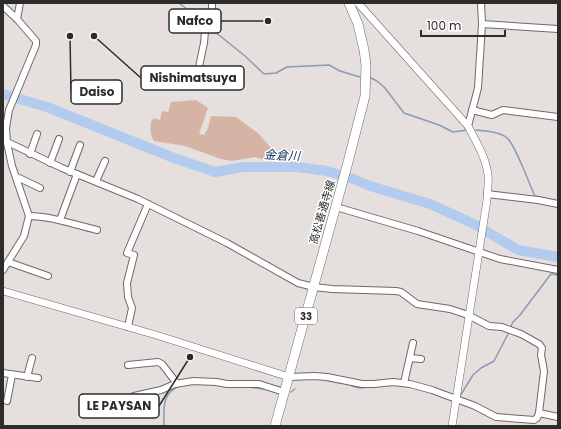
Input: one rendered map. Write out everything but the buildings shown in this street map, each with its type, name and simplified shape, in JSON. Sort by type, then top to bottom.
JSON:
[{"type":"main road","name":"高松善通寺線","points":[[275,426],[365,96],[366,65],[362,37],[349,3]]},
{"type":"street","points":[[17,19],[20,3]]},
{"type":"street","points":[[195,86],[199,63],[203,52],[205,31],[202,22],[212,8],[212,3]]},
{"type":"street","points":[[358,3],[468,126],[484,160],[488,176],[487,194],[452,426]]},
{"type":"street","points":[[468,126],[478,88],[482,24],[481,3]]},
{"type":"street","points":[[3,6],[17,19],[36,41],[36,45],[9,110],[5,141],[29,216],[24,236],[3,270]]},
{"type":"street","points":[[358,24],[358,19],[361,16],[371,16]]},
{"type":"street","points":[[482,24],[558,29]]},
{"type":"street","points":[[472,110],[492,115],[503,110],[558,117]]},
{"type":"street","points":[[30,154],[37,134]]},
{"type":"street","points":[[50,163],[59,139]]},
{"type":"street","points":[[3,291],[128,327],[288,378],[314,376],[362,384],[393,382],[404,383],[432,390],[475,406],[496,417],[534,420],[537,418],[539,413],[544,371],[541,355],[542,348],[521,334],[502,327],[489,326],[468,315],[450,309],[417,304],[401,292],[332,289],[298,283],[227,243],[148,204],[96,181],[70,172],[5,141]]},
{"type":"street","points":[[70,172],[80,145]]},
{"type":"street","points":[[96,181],[105,161]]},
{"type":"street","points":[[60,220],[77,174]]},
{"type":"street","points":[[17,177],[40,188]]},
{"type":"street","points":[[487,194],[558,204]]},
{"type":"street","points":[[128,327],[132,308],[128,297],[127,283],[134,255],[127,252],[148,204]]},
{"type":"street","points":[[336,206],[424,233],[500,259],[558,270]]},
{"type":"street","points":[[29,216],[39,216],[60,220],[97,230]]},
{"type":"street","points":[[8,262],[48,276]]},
{"type":"street","points":[[404,383],[413,343]]},
{"type":"street","points":[[27,377],[32,358]]},
{"type":"street","points":[[410,358],[421,359]]},
{"type":"street","points":[[128,365],[158,362],[162,364],[176,384]]},
{"type":"street","points":[[3,373],[38,378]]},
{"type":"street","points":[[7,402],[12,375]]},
{"type":"street","points":[[134,396],[162,390],[176,384],[203,381],[227,384],[259,384],[284,392]]},
{"type":"street","points":[[539,413],[558,417]]},
{"type":"street","points":[[513,426],[514,418]]},
{"type":"shaded area","points":[[196,100],[208,108],[199,134],[204,135],[208,128],[211,116],[236,117],[259,134],[271,148],[275,157],[269,161],[255,157],[232,161],[221,159],[185,146],[154,141],[150,130],[151,122],[154,118],[160,120],[162,111],[168,112],[171,102]]},
{"type":"waterway","points":[[179,3],[201,20]]},
{"type":"waterway","points":[[204,23],[245,56],[264,74],[276,73],[287,67],[329,65],[340,71],[360,77]]},
{"type":"waterway","points":[[371,78],[385,88],[404,113],[439,125],[453,132],[468,130]]},
{"type":"waterway","name":"金倉川","points":[[3,94],[47,107],[174,158],[215,172],[243,167],[297,167],[327,171],[430,204],[472,223],[518,250],[558,257]]},
{"type":"waterway","points":[[476,130],[495,132],[506,137],[518,155],[535,196],[558,201]]},
{"type":"waterway","points":[[510,328],[513,322],[551,274],[558,275]]},
{"type":"waterway","points":[[460,396],[473,375],[481,368],[494,361],[509,332]]},
{"type":"waterway","points":[[325,380],[340,383]]},
{"type":"waterway","points":[[164,426],[164,408],[166,398],[173,389],[179,386]]},
{"type":"waterway","points":[[352,386],[360,388],[380,386]]},
{"type":"waterway","points":[[249,387],[263,389]]},
{"type":"waterway","points":[[291,392],[295,389]]},
{"type":"place","name":"Nafco","points":[[268,21]]},
{"type":"place","name":"Daiso","points":[[70,36]]},
{"type":"place","name":"Nishimatsuya","points":[[94,36]]},
{"type":"place","name":"LE PAYSAN","points":[[190,357]]}]
